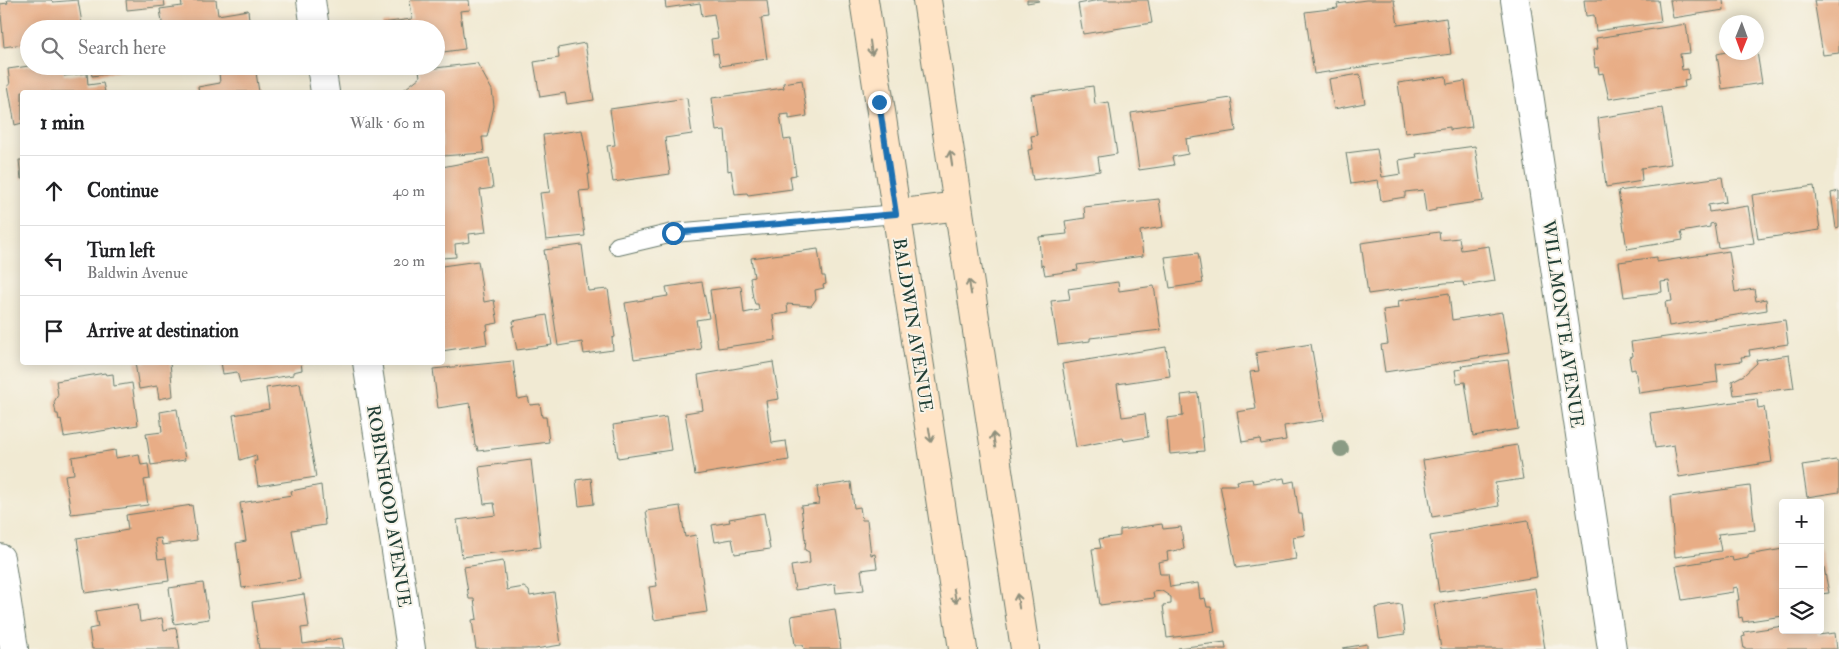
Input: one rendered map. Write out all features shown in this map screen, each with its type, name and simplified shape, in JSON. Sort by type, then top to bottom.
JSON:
[{"type":"main road","name":"BALDWIN AVENUE","points":[[864,0],[963,649]]},
{"type":"main road","points":[[927,0],[1025,649]]},
{"type":"main road","points":[[896,214],[958,206]]},
{"type":"street","points":[[311,0],[314,20]]},
{"type":"street","name":"WILLMONTE AVENUE","points":[[1515,0],[1612,649]]},
{"type":"street","points":[[322,75],[325,90]]},
{"type":"street","name":"ROBINHOOD AVENUE","points":[[367,365],[411,649]]},
{"type":"street","points":[[0,558],[14,649]]},
{"type":"lane","points":[[618,246],[673,233],[896,214]]},
{"type":"building","points":[[7,0],[51,0],[53,2],[78,0],[81,20],[20,20],[20,44],[4,47],[0,4],[8,3]]},
{"type":"building","points":[[126,0],[164,0],[165,6],[127,10]]},
{"type":"building","points":[[181,0],[216,0],[218,15],[248,10],[249,20],[162,20],[160,9],[182,6]]},
{"type":"building","points":[[410,0],[469,0],[470,10],[460,11],[465,49],[445,52],[445,20],[404,20],[412,19]]},
{"type":"building","points":[[665,0],[767,0],[769,17],[761,18],[767,59],[720,66],[718,53],[713,54],[711,39],[718,38],[714,14],[702,16],[700,3],[666,8]]},
{"type":"building","points":[[1027,0],[1039,0],[1039,1],[1027,3]]},
{"type":"building","points":[[1099,0],[1148,0],[1152,23],[1083,34],[1078,4]]},
{"type":"building","points":[[1366,0],[1394,0],[1398,25],[1446,18],[1451,54],[1314,74],[1305,12],[1338,8],[1337,4]]},
{"type":"building","points":[[1584,0],[1658,0],[1661,22],[1596,31],[1594,15],[1586,16]]},
{"type":"building","points":[[1670,0],[1723,0],[1724,10],[1673,18]]},
{"type":"building","points":[[1814,0],[1839,0],[1839,53],[1823,55]]},
{"type":"building","points":[[1686,24],[1690,53],[1680,54],[1682,70],[1688,69],[1689,79],[1684,80],[1685,87],[1609,99],[1603,73],[1599,74],[1598,67],[1595,68],[1593,50],[1598,49],[1596,38]]},
{"type":"building","points":[[585,43],[594,100],[567,104],[565,93],[540,97],[534,62],[559,58],[558,48]]},
{"type":"building","points":[[1717,54],[1719,54],[1719,60],[1758,60],[1762,83],[1722,89]]},
{"type":"building","points":[[477,63],[492,90],[494,106],[487,137],[482,137],[484,153],[445,156],[445,90],[404,90],[420,77],[420,75],[445,75],[445,67]]},
{"type":"building","points":[[20,67],[20,75],[87,75],[88,85],[103,83],[105,90],[20,90],[20,124],[15,125],[8,85],[10,85],[8,69]]},
{"type":"building","points":[[1360,74],[1365,103],[1334,109],[1329,79]]},
{"type":"building","points":[[219,75],[256,75],[259,90],[199,90],[198,87],[220,83]]},
{"type":"building","points":[[1446,76],[1447,84],[1465,81],[1472,127],[1450,130],[1450,127],[1405,133],[1398,83]]},
{"type":"building","points":[[802,80],[807,116],[789,119],[789,114],[780,115],[784,140],[791,139],[796,175],[790,176],[792,189],[748,195],[747,193],[735,194],[731,170],[728,171],[725,130],[716,131],[712,98],[784,88],[783,83]]},
{"type":"building","points":[[1093,86],[1095,104],[1109,102],[1117,154],[1098,157],[1100,171],[1033,180],[1028,150],[1033,149],[1031,136],[1037,135],[1031,95]]},
{"type":"building","points":[[687,98],[692,134],[665,138],[670,174],[613,182],[607,146],[615,145],[610,109]]},
{"type":"building","points":[[1231,98],[1236,131],[1186,139],[1188,154],[1172,157],[1174,165],[1139,170],[1131,113]]},
{"type":"building","points":[[1662,108],[1671,164],[1641,168],[1642,181],[1606,187],[1598,118]]},
{"type":"building","points":[[582,130],[590,174],[588,174],[590,190],[579,191],[585,236],[546,240],[540,193],[550,192],[543,135]]},
{"type":"building","points":[[1475,146],[1483,201],[1436,208],[1436,210],[1426,212],[1423,190],[1405,192],[1405,197],[1381,201],[1378,180],[1351,184],[1346,153],[1377,149],[1382,177],[1401,174],[1399,160],[1417,157],[1416,154]]},
{"type":"building","points":[[489,158],[493,188],[480,190],[486,232],[469,234],[470,242],[455,244],[456,257],[445,258],[445,166]]},
{"type":"building","points":[[1722,177],[1726,202],[1708,205],[1709,212],[1748,206],[1754,243],[1718,248],[1714,223],[1710,224],[1710,227],[1681,232],[1683,240],[1627,249],[1618,191]]},
{"type":"building","points":[[1814,186],[1820,230],[1758,239],[1752,195]]},
{"type":"building","points":[[1839,191],[1839,227],[1836,228],[1831,193]]},
{"type":"building","points":[[1159,199],[1163,227],[1140,231],[1143,256],[1077,265],[1078,270],[1045,275],[1043,265],[1041,266],[1039,237],[1067,234],[1065,221],[1085,218],[1084,207]]},
{"type":"building","points":[[1439,232],[1440,240],[1459,238],[1461,250],[1489,246],[1495,281],[1464,286],[1463,282],[1445,283],[1368,294],[1361,243]]},
{"type":"building","points":[[582,245],[588,291],[608,289],[615,337],[612,338],[613,350],[584,354],[582,342],[558,346],[544,250]]},
{"type":"building","points":[[818,249],[822,276],[825,276],[826,284],[823,285],[824,288],[815,290],[816,299],[811,306],[787,304],[788,313],[773,315],[776,340],[718,348],[710,290],[741,286],[744,313],[759,310],[758,304],[755,304],[753,298],[750,278],[754,277],[751,258]]},
{"type":"building","points":[[1729,251],[1735,292],[1754,289],[1756,301],[1766,299],[1767,310],[1669,326],[1665,302],[1672,301],[1669,281],[1661,282],[1662,292],[1624,297],[1619,262],[1657,257],[1657,262]]},
{"type":"building","points":[[1198,253],[1203,283],[1170,288],[1165,257]]},
{"type":"building","points":[[478,261],[484,302],[494,300],[498,323],[487,325],[488,330],[485,331],[487,344],[445,351],[445,266]]},
{"type":"building","points":[[702,282],[709,318],[696,320],[701,349],[634,359],[625,303],[668,296],[666,287]]},
{"type":"building","points":[[1118,282],[1119,291],[1154,286],[1161,330],[1090,338],[1090,341],[1058,345],[1051,301],[1070,299],[1068,289]]},
{"type":"building","points":[[1449,293],[1452,320],[1502,312],[1509,353],[1385,372],[1381,345],[1388,344],[1383,310],[1399,308],[1398,301]]},
{"type":"building","points":[[547,315],[552,345],[517,350],[512,326],[514,326],[513,321]]},
{"type":"building","points":[[1785,320],[1788,344],[1749,350],[1750,356],[1741,357],[1742,361],[1716,364],[1718,382],[1639,393],[1635,369],[1631,370],[1629,357],[1633,356],[1631,342]]},
{"type":"building","points":[[1311,344],[1324,420],[1284,426],[1286,440],[1261,444],[1260,439],[1242,442],[1237,412],[1256,409],[1250,372],[1259,371],[1256,353]]},
{"type":"building","points":[[1166,347],[1170,376],[1117,384],[1122,417],[1145,414],[1148,437],[1124,441],[1123,438],[1076,447],[1062,364]]},
{"type":"building","points":[[1789,355],[1794,388],[1734,395],[1732,381],[1744,375],[1757,363],[1756,360]]},
{"type":"building","points":[[1508,360],[1518,429],[1473,436],[1465,382],[1457,383],[1455,370],[1462,369],[1461,366]]},
{"type":"building","points":[[513,361],[518,399],[528,397],[530,405],[540,404],[542,417],[546,417],[549,442],[478,451],[477,446],[475,446],[470,403],[438,408],[433,369]]},
{"type":"building","points":[[773,362],[779,399],[766,401],[772,443],[786,441],[789,460],[695,475],[685,413],[703,410],[698,375]]},
{"type":"building","points":[[135,365],[170,365],[173,396],[159,399],[157,386],[139,389]]},
{"type":"building","points":[[222,365],[301,365],[302,370],[293,372],[293,375],[240,383],[237,372],[223,374]]},
{"type":"building","points":[[105,373],[106,375],[113,374],[114,386],[132,383],[138,425],[64,437],[61,419],[59,420],[58,414],[56,414],[54,402],[58,395],[56,381]]},
{"type":"building","points":[[300,383],[316,477],[258,486],[254,461],[257,461],[256,455],[240,460],[233,415],[269,409],[266,388]]},
{"type":"building","points":[[1198,393],[1204,451],[1170,454],[1167,418],[1183,416],[1181,395]]},
{"type":"building","points":[[1757,399],[1758,408],[1764,407],[1772,462],[1679,477],[1674,445],[1655,448],[1650,413]]},
{"type":"building","points":[[177,409],[185,460],[151,465],[146,434],[162,432],[160,412]]},
{"type":"building","points":[[666,417],[671,450],[618,458],[613,425]]},
{"type":"building","points":[[1517,445],[1523,479],[1495,483],[1499,506],[1432,517],[1423,460]]},
{"type":"building","points":[[115,450],[116,458],[139,454],[141,465],[148,464],[150,479],[144,480],[148,505],[71,514],[65,475],[74,474],[72,457]]},
{"type":"building","points":[[531,460],[541,547],[462,557],[457,520],[496,515],[494,503],[484,504],[479,467]]},
{"type":"building","points":[[1836,460],[1839,462],[1839,492],[1807,497],[1802,465]]},
{"type":"building","points":[[591,478],[594,504],[579,506],[576,480]]},
{"type":"building","points":[[1284,478],[1285,483],[1294,481],[1299,514],[1302,514],[1305,535],[1293,537],[1296,559],[1236,568],[1220,485],[1238,485],[1237,481],[1252,479],[1253,483]]},
{"type":"building","points":[[851,482],[854,508],[860,507],[862,520],[867,520],[871,555],[875,554],[877,568],[861,570],[864,590],[836,593],[835,584],[795,590],[791,566],[810,563],[809,552],[805,550],[806,538],[801,506],[819,504],[817,487]]},
{"type":"building","points":[[321,485],[325,525],[292,530],[300,579],[242,588],[236,543],[246,541],[240,503],[292,495],[291,491]]},
{"type":"building","points":[[1750,486],[1755,530],[1718,534],[1721,551],[1675,557],[1670,497]]},
{"type":"building","points":[[192,505],[197,540],[162,545],[161,538],[155,539],[158,559],[166,558],[169,581],[85,593],[77,538],[128,530],[126,515]]},
{"type":"building","points":[[680,506],[685,537],[696,535],[707,612],[654,620],[649,587],[657,586],[646,511]]},
{"type":"building","points":[[764,513],[770,549],[735,554],[732,539],[715,542],[712,525],[730,522],[729,519]]},
{"type":"building","points":[[1528,520],[1537,577],[1439,592],[1430,536]]},
{"type":"building","points":[[1162,524],[1163,529],[1181,527],[1184,549],[1167,552],[1168,560],[1158,562],[1160,574],[1168,574],[1170,587],[1198,583],[1200,599],[1205,598],[1207,607],[1211,607],[1215,632],[1167,638],[1163,605],[1171,604],[1171,597],[1162,591],[1153,592],[1154,598],[1100,605],[1092,549],[1101,548],[1099,539],[1120,536],[1120,530]]},
{"type":"building","points":[[1779,550],[1779,617],[1743,622],[1742,617],[1739,618],[1737,587],[1733,588],[1733,592],[1682,600],[1676,566],[1732,557],[1733,561],[1748,558],[1748,555]]},
{"type":"building","points":[[503,561],[507,590],[524,587],[529,591],[530,596],[554,592],[561,645],[535,649],[476,649],[472,620],[477,619],[474,599],[469,599],[464,567]]},
{"type":"building","points":[[1824,567],[1829,593],[1824,594]]},
{"type":"building","points":[[203,583],[209,619],[174,624],[169,588]]},
{"type":"building","points":[[1535,588],[1545,649],[1441,649],[1434,604]]},
{"type":"building","points":[[304,594],[309,627],[301,628],[303,644],[342,638],[344,649],[259,649],[252,602]]},
{"type":"building","points":[[138,604],[140,622],[162,618],[164,630],[176,628],[180,649],[92,649],[89,629],[98,627],[95,611]]},
{"type":"building","points":[[1401,604],[1405,634],[1379,638],[1375,608]]},
{"type":"building","points":[[835,609],[841,649],[804,649],[803,645],[795,645],[791,616]]},
{"type":"building","points":[[1779,627],[1779,634],[1818,635],[1835,633],[1837,649],[1744,649],[1742,637],[1745,636],[1744,632]]},
{"type":"building","points":[[1225,642],[1226,649],[1178,649],[1178,648]]},
{"type":"building","points":[[1367,644],[1367,649],[1343,649],[1343,648]]},
{"type":"route","points":[[673,233],[784,222],[896,214],[879,102]]}]
